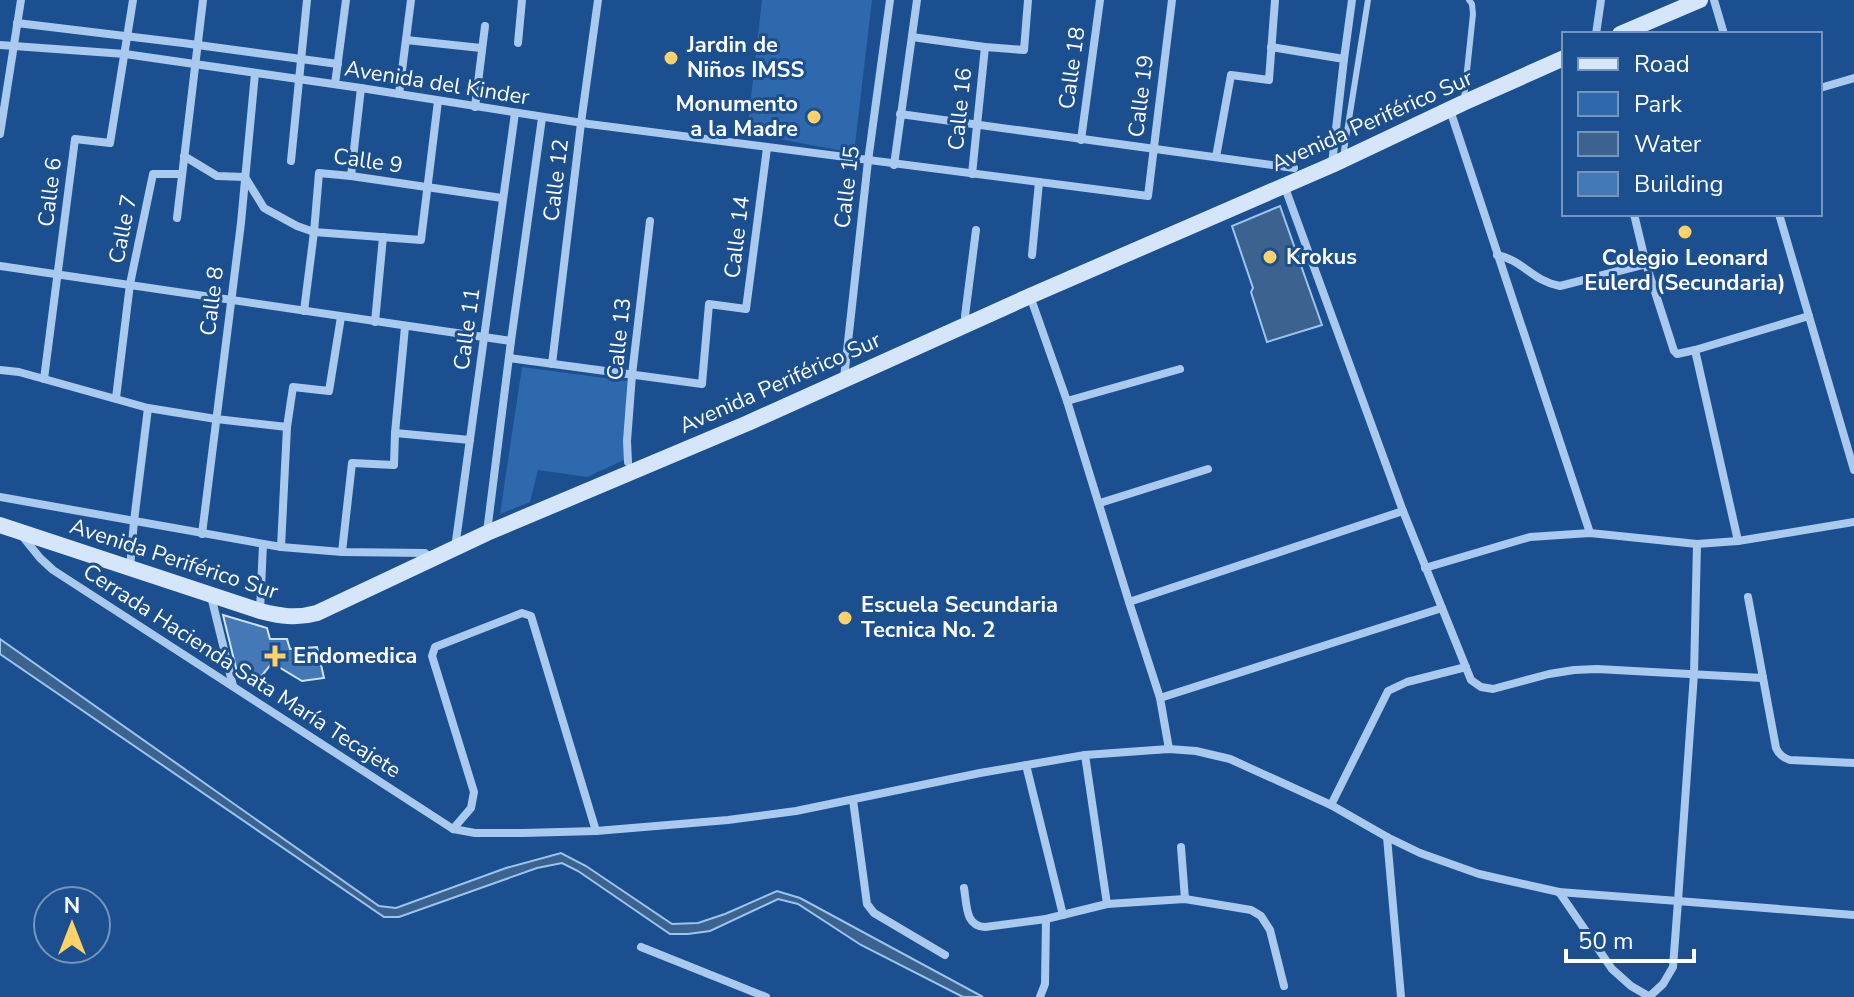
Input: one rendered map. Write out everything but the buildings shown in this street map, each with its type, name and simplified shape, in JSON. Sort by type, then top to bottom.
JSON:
[{"type":"street","points":[[0,134],[21,0]]},
{"type":"street","name":"Calle 6","points":[[44,379],[75,139],[110,143],[133,0]]},
{"type":"street","points":[[177,218],[203,0]]},
{"type":"street","points":[[291,161],[307,0]]},
{"type":"street","points":[[335,84],[346,0]]},
{"type":"street","points":[[399,94],[411,0]]},
{"type":"street","points":[[518,43],[522,0]]},
{"type":"street","name":"Calle 12","points":[[552,364],[598,0]]},
{"type":"street","name":"Calle 15","points":[[844,378],[890,0]]},
{"type":"street","points":[[894,165],[917,0]]},
{"type":"street","points":[[912,37],[1024,50],[1028,0]]},
{"type":"street","name":"Calle 18","points":[[1081,140],[1100,0]]},
{"type":"street","name":"Calle 19","points":[[1148,196],[1172,0]]},
{"type":"street","points":[[1216,157],[1231,75],[1269,80],[1275,0]]},
{"type":"street","points":[[1338,163],[1344,59],[1352,0]]},
{"type":"street","points":[[1596,32],[1601,0]]},
{"type":"street","points":[[1625,32],[1700,0]]},
{"type":"street","points":[[1714,0],[1723,32]]},
{"type":"street","points":[[17,23],[338,64]]},
{"type":"street","points":[[475,107],[485,26]]},
{"type":"street","points":[[406,40],[481,48]]},
{"type":"street","name":"Avenida del Kinder","points":[[0,45],[125,54],[542,118],[1148,196]]},
{"type":"street","name":"Calle 16","points":[[972,174],[985,47]]},
{"type":"street","points":[[1271,47],[1344,59]]},
{"type":"street","name":"Avenida Periférico Sur","points":[[0,525],[260,611],[301,618],[487,533],[748,423],[1030,296],[1338,163],[1562,59]]},
{"type":"street","name":"Calle 8","points":[[202,534],[241,223],[255,73]]},
{"type":"street","points":[[1822,87],[1854,78]]},
{"type":"street","points":[[0,82],[7,90]]},
{"type":"street","points":[[351,176],[361,88]]},
{"type":"street","points":[[184,156],[217,176],[245,177],[264,208],[297,226],[314,232],[421,240],[438,101]]},
{"type":"street","points":[[1456,106],[1497,255],[1590,533]]},
{"type":"street","name":"Calle 11","points":[[454,550],[515,113]]},
{"type":"street","points":[[900,114],[1294,168]]},
{"type":"street","points":[[487,533],[542,118]]},
{"type":"street","name":"Calle 14","points":[[632,375],[702,384],[709,304],[746,309],[767,148]]},
{"type":"street","name":"Calle 9","points":[[304,311],[319,173],[502,198]]},
{"type":"street","name":"Calle 7","points":[[116,398],[130,284],[153,174],[182,174]]},
{"type":"street","points":[[1032,255],[1039,182]]},
{"type":"street","points":[[1284,185],[1403,511],[1471,680],[1481,687],[1493,689],[1549,674],[1597,669],[1763,678]]},
{"type":"street","points":[[1634,216],[1646,264],[1677,354],[1809,316]]},
{"type":"street","points":[[1780,216],[1854,470]]},
{"type":"street","name":"Calle 13","points":[[628,462],[632,375],[650,221]]},
{"type":"street","points":[[965,316],[976,230]]},
{"type":"street","points":[[375,322],[383,237]]},
{"type":"street","points":[[1497,255],[1518,263],[1548,284],[1560,286],[1646,264]]},
{"type":"street","points":[[0,266],[511,341]]},
{"type":"street","points":[[1030,296],[1100,503],[1160,698],[1169,749]]},
{"type":"street","points":[[281,547],[287,427],[293,387],[329,391],[341,317]]},
{"type":"street","points":[[342,552],[352,463],[394,465],[405,327]]},
{"type":"street","points":[[1695,350],[1738,541]]},
{"type":"street","points":[[509,358],[632,375]]},
{"type":"street","points":[[1067,401],[1180,369]]},
{"type":"street","points":[[0,370],[19,372],[148,408],[287,427]]},
{"type":"street","points":[[130,568],[148,408]]},
{"type":"street","points":[[395,433],[470,440]]},
{"type":"street","points":[[1100,503],[1208,469]]},
{"type":"street","points":[[0,497],[281,547],[342,552],[425,553],[432,560]]},
{"type":"street","points":[[1129,602],[1403,511]]},
{"type":"street","points":[[1425,568],[1530,537],[1590,533],[1697,544],[1738,541],[1854,522]]},
{"type":"street","name":"Cerrada Hacienda Sata María Tecajete","points":[[20,533],[53,570],[453,829]]},
{"type":"street","points":[[260,611],[263,544]]},
{"type":"street","points":[[1559,892],[1612,969],[1631,986],[1650,996],[1663,984],[1673,967],[1694,674],[1697,544]]},
{"type":"street","points":[[211,595],[233,686]]},
{"type":"street","points":[[1748,597],[1779,753],[1790,760],[1854,763]]},
{"type":"street","points":[[1160,698],[1442,608]]},
{"type":"street","points":[[453,829],[471,808],[474,792],[433,651],[435,647],[522,613],[531,616],[596,831]]},
{"type":"street","points":[[1331,805],[1388,691],[1407,682],[1466,667]]},
{"type":"street","points":[[453,829],[475,833],[596,831],[728,820],[796,811],[1085,755],[1169,749],[1230,759],[1331,805],[1420,853],[1479,874],[1559,892],[1854,915]]},
{"type":"street","points":[[1085,755],[1107,904]]},
{"type":"street","points":[[1026,765],[1063,915]]},
{"type":"street","points":[[853,800],[867,904],[874,913],[945,955]]},
{"type":"street","points":[[1387,837],[1401,997]]},
{"type":"street","points":[[1181,847],[1185,899]]},
{"type":"street","points":[[964,888],[970,921],[976,926],[985,927],[1046,919],[1107,904],[1185,899],[1251,910],[1261,916],[1270,930],[1284,986]]},
{"type":"street","points":[[1040,997],[1045,984],[1046,919]]},
{"type":"street","points":[[641,947],[766,997]]},
{"type":"lane","points":[[1338,163],[1368,0]]},
{"type":"lane","points":[[1456,106],[1473,14],[1469,0]]},
{"type":"green space","points":[[762,0],[872,0],[854,153],[747,133]]},
{"type":"green space","points":[[522,367],[627,381],[624,460],[587,477],[538,470],[530,502],[500,514]]},
{"type":"water","name":"Krokus","points":[[1280,206],[1322,325],[1267,342],[1232,226]]},
{"type":"water","points":[[0,639],[379,906],[396,908],[506,868],[561,853],[586,866],[672,924],[698,923],[777,891],[800,898],[983,997],[963,997],[861,945],[798,904],[778,899],[710,931],[670,934],[562,863],[537,868],[399,917],[384,917],[0,654]]},
{"type":"place","name":"Jardin de Niños IMSS","points":[[671,58]]},
{"type":"place","name":"Monumento a la Madre","points":[[814,117]]},
{"type":"place","name":"Colegio Leonard Eulerd (Secundaria)","points":[[1685,232]]},
{"type":"place","name":"Krokus","points":[[1270,257]]},
{"type":"place","name":"Escuela Secundaria Tecnica No. 2","points":[[845,618]]},
{"type":"place","name":"Endomedica","points":[[275,656]]}]
